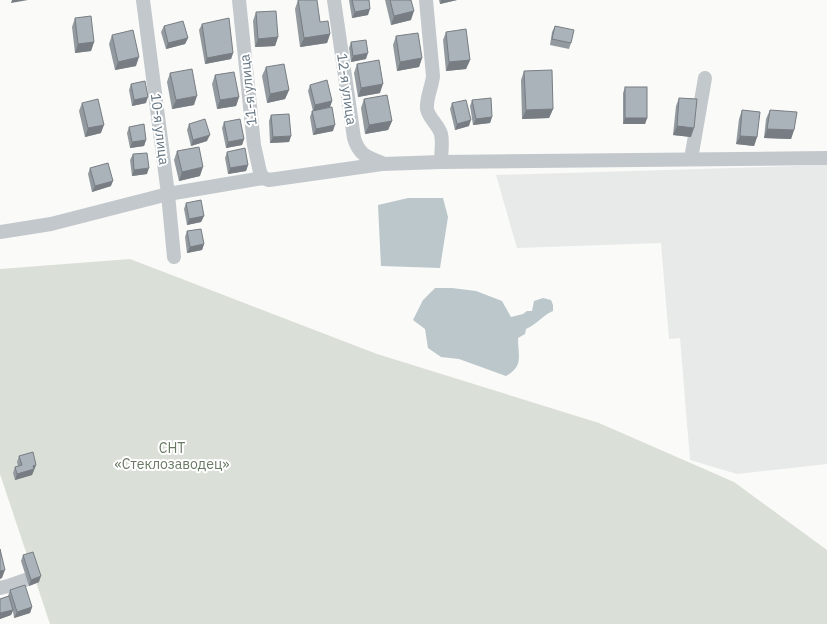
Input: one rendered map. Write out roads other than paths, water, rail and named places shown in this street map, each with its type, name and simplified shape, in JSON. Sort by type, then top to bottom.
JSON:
[{"type":"street","name":"10-я улица","points":[[143,0],[168,194],[174,258]]},
{"type":"street","name":"11-я улица","points":[[239,0],[254,145],[260,172],[264,178]]},
{"type":"street","name":"12-я улица","points":[[334,0],[354,138],[359,151],[367,158],[382,164]]},
{"type":"street","points":[[426,0],[433,76],[432,86],[427,98],[427,107],[428,114],[441,135],[441,162]]},
{"type":"street","points":[[691,159],[705,78]]},
{"type":"street","points":[[0,232],[51,224],[168,194],[264,178],[269,180],[382,164],[441,162],[827,158]]},
{"type":"street","points":[[0,588],[25,580]]},
{"type":"park label","name":"СНТ «Стеклозаводец»","points":[[172,456]]}]
